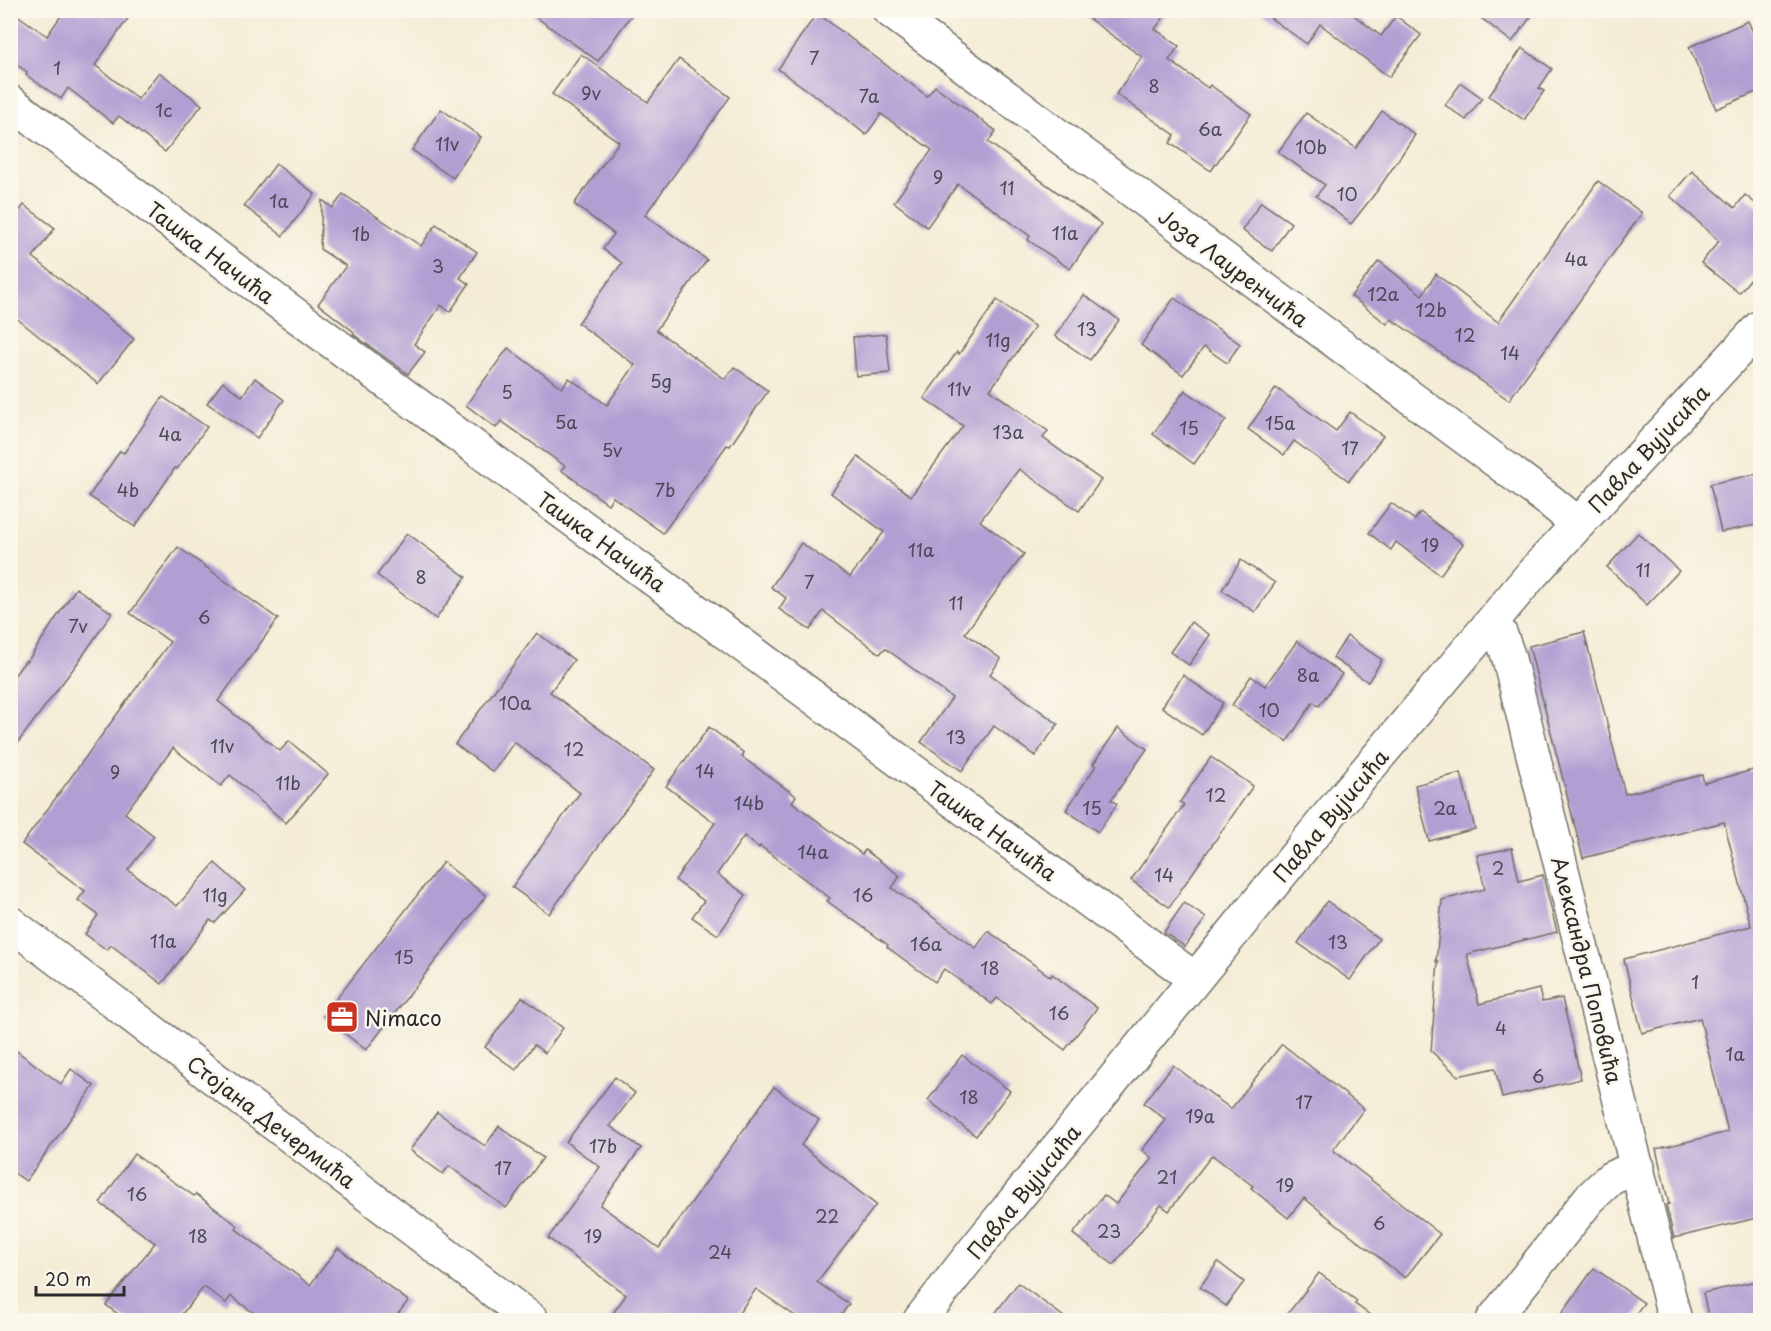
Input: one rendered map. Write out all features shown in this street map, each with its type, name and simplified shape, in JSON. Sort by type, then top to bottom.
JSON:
[{"type":"street","name":"Јоза Лауренчића","points":[[890,10],[1578,524]]},
{"type":"street","name":"Ташка Начића","points":[[10,102],[1195,979]]},
{"type":"street","name":"Павла Вујисића","points":[[920,1320],[1329,815],[1532,573],[1761,327]]},
{"type":"street","name":"Александра Поповића","points":[[1492,623],[1500,633],[1508,655],[1675,1320]]},
{"type":"street","name":"Стојана Дечермића","points":[[10,923],[532,1320]]},
{"type":"street","points":[[1493,1320],[1589,1199],[1611,1178],[1638,1167]]},
{"type":"building","points":[[10,10],[47,36],[65,10],[134,10],[95,65],[138,99],[159,72],[202,105],[165,152],[119,116],[113,123],[68,88],[61,99],[26,75],[27,72],[10,60]]},
{"type":"building","points":[[526,10],[635,10],[598,61]]},
{"type":"building","points":[[1077,10],[1169,10],[1155,29],[1179,46],[1169,60],[1208,88],[1210,85],[1251,114],[1211,171],[1170,143],[1175,135],[1116,94],[1142,57]]},
{"type":"building","points":[[1259,10],[1347,10],[1381,36],[1396,16],[1421,35],[1389,77],[1320,24],[1307,44]]},
{"type":"building","points":[[1471,10],[1536,10],[1512,42]]},
{"type":"building","points":[[817,13],[927,96],[935,86],[996,131],[988,142],[1101,224],[1070,269],[1028,240],[1030,236],[958,184],[927,227],[894,202],[932,150],[881,114],[866,135],[778,69]]},
{"type":"building","points":[[1748,21],[1761,50],[1761,90],[1716,109],[1689,47]]},
{"type":"building","points":[[1522,48],[1552,69],[1539,88],[1544,91],[1524,120],[1489,96]]},
{"type":"building","points":[[581,54],[648,102],[679,59],[730,97],[645,215],[707,260],[656,330],[725,379],[734,367],[768,391],[730,446],[727,445],[663,533],[613,497],[608,504],[561,470],[565,466],[501,421],[496,428],[466,405],[508,348],[562,388],[569,378],[607,405],[635,365],[578,323],[622,263],[603,249],[614,234],[574,204],[619,142],[552,94]]},
{"type":"building","points":[[1461,83],[1482,98],[1466,120],[1445,105]]},
{"type":"building","points":[[441,109],[481,137],[453,178],[412,150]]},
{"type":"building","points":[[1382,111],[1415,135],[1377,191],[1351,224],[1316,196],[1325,185],[1278,152],[1306,113],[1356,148]]},
{"type":"building","points":[[276,164],[315,194],[283,236],[244,206]]},
{"type":"building","points":[[1692,171],[1735,208],[1745,195],[1761,208],[1761,266],[1739,293],[1701,263],[1719,241],[1670,196]]},
{"type":"building","points":[[1598,181],[1642,213],[1509,400],[1391,319],[1387,324],[1351,296],[1379,261],[1422,295],[1436,274],[1498,322]]},
{"type":"building","points":[[343,194],[421,246],[436,224],[477,252],[460,278],[469,284],[450,312],[441,305],[414,344],[425,352],[408,374],[353,334],[354,332],[318,304],[346,266],[320,249],[322,200],[333,208]]},
{"type":"building","points":[[1261,202],[1291,223],[1272,251],[1242,230]]},
{"type":"building","points":[[24,205],[55,228],[33,257],[134,339],[98,384],[10,313],[10,223]]},
{"type":"building","points":[[1084,295],[1119,320],[1090,360],[1055,336]]},
{"type":"building","points":[[1174,298],[1240,344],[1227,363],[1204,347],[1183,375],[1141,345]]},
{"type":"building","points":[[997,300],[1035,327],[990,390],[1048,431],[1043,438],[1101,480],[1079,511],[1019,469],[980,521],[1024,554],[965,633],[1001,659],[990,674],[1058,724],[1035,756],[994,726],[962,771],[921,742],[952,698],[885,648],[880,654],[823,611],[810,630],[779,609],[786,598],[771,587],[801,543],[850,577],[884,532],[831,493],[858,457],[911,496],[963,426],[924,398]]},
{"type":"building","points":[[886,334],[890,373],[856,376],[853,337]]},
{"type":"building","points":[[255,378],[284,400],[257,438],[207,403],[223,382],[242,396]]},
{"type":"building","points":[[1276,388],[1336,431],[1350,412],[1383,436],[1349,481],[1294,441],[1284,455],[1248,429]]},
{"type":"building","points":[[1185,390],[1226,420],[1194,464],[1153,434]]},
{"type":"building","points":[[163,397],[207,427],[177,469],[175,468],[135,527],[89,496],[120,451],[124,453]]},
{"type":"building","points":[[1761,473],[1761,524],[1721,532],[1710,484]]},
{"type":"building","points":[[1391,503],[1415,520],[1420,512],[1463,544],[1440,575],[1396,542],[1391,550],[1369,533]]},
{"type":"building","points":[[407,533],[466,577],[436,619],[377,575]]},
{"type":"building","points":[[1638,533],[1679,571],[1647,605],[1607,567]]},
{"type":"building","points":[[178,547],[278,619],[218,701],[280,751],[289,741],[328,774],[286,823],[230,775],[221,786],[173,748],[125,813],[154,836],[128,870],[177,906],[215,863],[245,890],[215,923],[210,920],[162,984],[111,945],[107,950],[85,934],[98,915],[78,900],[85,891],[22,844],[170,642],[130,613]]},
{"type":"building","points":[[1241,560],[1275,583],[1255,612],[1222,590]]},
{"type":"building","points":[[76,588],[112,613],[10,753],[10,681],[26,660],[27,662]]},
{"type":"building","points":[[1191,622],[1210,635],[1189,665],[1170,652]]},
{"type":"building","points":[[1584,632],[1625,794],[1702,775],[1704,783],[1761,768],[1761,1217],[1674,1238],[1666,1205],[1669,1204],[1656,1149],[1728,1132],[1700,1018],[1642,1033],[1624,959],[1751,926],[1724,822],[1583,858],[1529,646]]},
{"type":"building","points":[[537,633],[574,660],[550,692],[654,770],[549,914],[512,887],[580,793],[514,742],[493,772],[455,744]]},
{"type":"building","points":[[1347,636],[1382,660],[1368,682],[1333,658]]},
{"type":"building","points":[[1297,641],[1342,674],[1319,706],[1313,702],[1287,742],[1232,705],[1251,676],[1265,686]]},
{"type":"building","points":[[1183,675],[1223,703],[1202,735],[1162,707]]},
{"type":"building","points":[[709,727],[744,753],[742,757],[796,796],[792,802],[862,854],[865,850],[900,876],[892,888],[976,948],[988,931],[1051,977],[1052,974],[1097,1008],[1065,1050],[997,998],[992,1004],[944,969],[935,982],[827,901],[830,898],[744,836],[717,874],[746,895],[718,935],[692,917],[704,901],[675,880],[715,823],[666,786]]},
{"type":"building","points":[[1118,728],[1147,749],[1111,800],[1117,804],[1098,832],[1066,810],[1096,766],[1093,764]]},
{"type":"building","points":[[1211,757],[1253,786],[1169,907],[1131,880],[1184,805],[1180,802]]},
{"type":"building","points":[[1461,773],[1475,829],[1429,841],[1415,785]]},
{"type":"building","points":[[1512,848],[1519,881],[1543,875],[1557,932],[1467,954],[1479,1004],[1539,989],[1542,1002],[1562,998],[1581,1079],[1502,1098],[1495,1068],[1458,1076],[1431,1051],[1442,900],[1485,889],[1477,855]]},
{"type":"building","points":[[443,862],[486,896],[366,1050],[323,1016]]},
{"type":"building","points":[[1327,901],[1379,939],[1350,980],[1298,943]]},
{"type":"building","points":[[1184,903],[1206,918],[1185,947],[1164,932]]},
{"type":"building","points":[[522,997],[563,1028],[545,1053],[534,1045],[516,1070],[485,1047]]},
{"type":"building","points":[[1282,1044],[1364,1109],[1333,1150],[1440,1234],[1405,1278],[1304,1198],[1288,1218],[1251,1188],[1253,1186],[1212,1155],[1169,1211],[1161,1205],[1114,1265],[1073,1234],[1104,1195],[1116,1204],[1152,1158],[1142,1150],[1166,1120],[1144,1103],[1173,1065],[1231,1109]]},
{"type":"building","points":[[10,1046],[61,1084],[71,1069],[94,1086],[26,1181],[10,1170]]},
{"type":"building","points":[[962,1055],[1010,1091],[976,1136],[928,1100]]},
{"type":"building","points":[[615,1077],[635,1093],[610,1126],[641,1148],[600,1205],[659,1248],[774,1087],[819,1120],[801,1145],[876,1205],[817,1282],[849,1304],[838,1320],[801,1320],[756,1289],[734,1320],[608,1320],[626,1295],[548,1238],[600,1167],[566,1142]]},
{"type":"building","points":[[437,1112],[485,1146],[499,1126],[543,1158],[506,1208],[449,1166],[443,1174],[410,1150]]},
{"type":"building","points":[[134,1154],[194,1196],[196,1194],[238,1226],[236,1229],[310,1285],[338,1248],[408,1301],[393,1320],[263,1320],[231,1296],[226,1303],[204,1287],[177,1320],[126,1320],[106,1305],[155,1243],[100,1203]]},
{"type":"building","points":[[1218,1262],[1244,1282],[1226,1306],[1200,1287]]},
{"type":"building","points":[[1594,1268],[1644,1303],[1631,1320],[1557,1320]]},
{"type":"building","points":[[1319,1273],[1357,1301],[1355,1304],[1377,1320],[1283,1320]]},
{"type":"building","points":[[1761,1280],[1761,1320],[1709,1320],[1703,1293]]},
{"type":"building","points":[[1018,1283],[1068,1320],[990,1320]]},
{"type":"place","name":"Nimaco","points":[[342,1017]]}]
